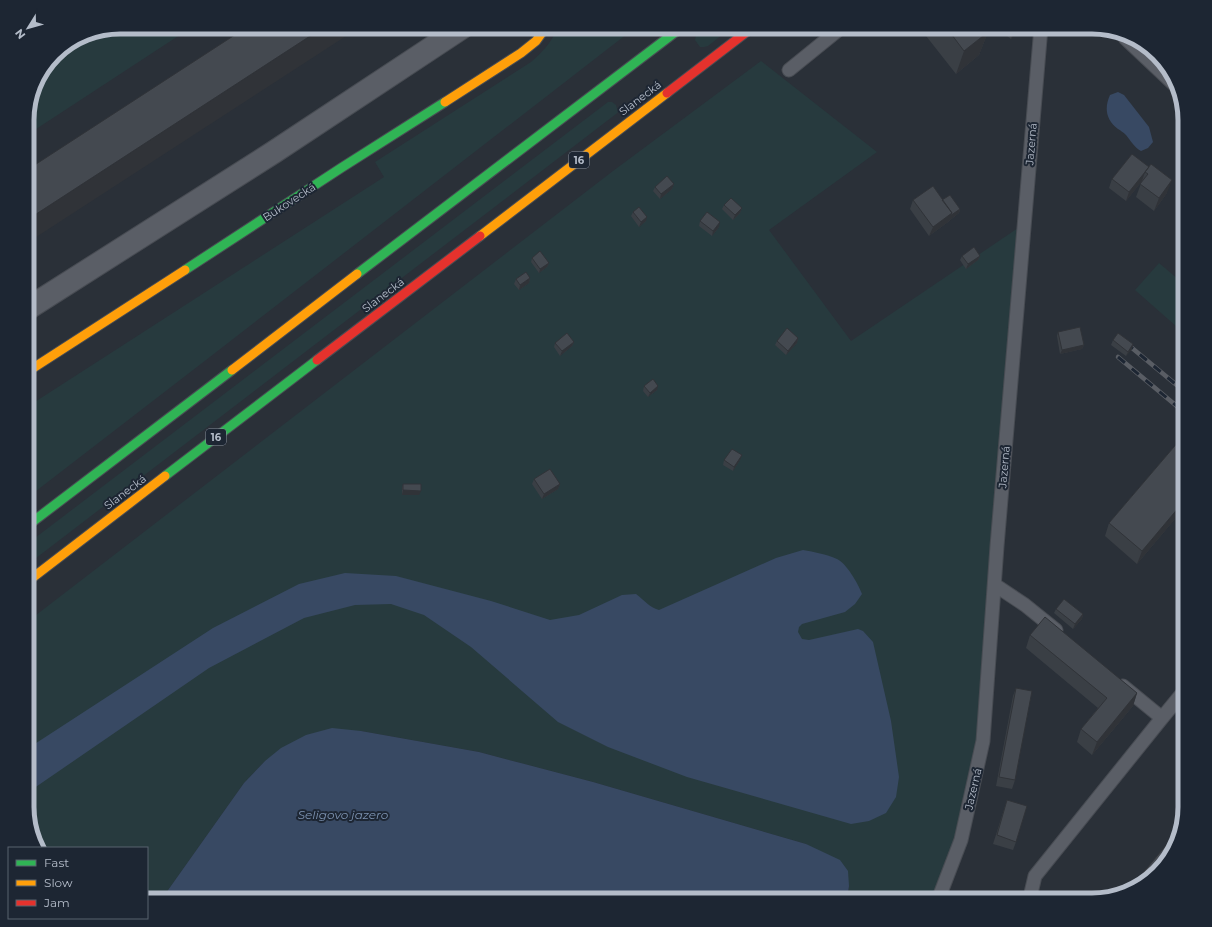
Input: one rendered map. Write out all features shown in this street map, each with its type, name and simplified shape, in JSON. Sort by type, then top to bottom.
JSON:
[{"type":"main road","name":"Bukovecká","points":[[34,368],[521,53],[541,34]]},
{"type":"main road","points":[[34,521],[673,34]]},
{"type":"main road","name":"Slanecká","points":[[34,577],[744,34]]},
{"type":"street","points":[[34,305],[268,156],[452,34]]},
{"type":"lane","points":[[789,70],[833,34]]},
{"type":"lane","name":"Jazerná","points":[[941,893],[961,840],[983,741],[1040,34]]},
{"type":"lane","points":[[1146,54],[1165,74]]},
{"type":"lane","points":[[995,585],[1025,605],[1067,640]]},
{"type":"lane","points":[[1114,679],[1162,718]]},
{"type":"lane","points":[[1031,893],[1035,876],[1178,699]]},
{"type":"green space","points":[[114,34],[181,34],[34,130],[34,114],[39,92],[48,72],[63,55],[82,43]]},
{"type":"green space","points":[[555,34],[627,34],[34,493],[34,402],[384,177],[375,162],[531,62],[540,54]]},
{"type":"green space","points":[[697,34],[723,34],[708,46],[704,47],[700,47],[695,38]]},
{"type":"green space","points":[[761,61],[877,152],[769,230],[851,341],[1024,224],[983,741],[939,893],[848,893],[849,886],[806,844],[593,782],[479,752],[361,731],[265,761],[244,783],[166,893],[148,893],[148,847],[44,847],[37,829],[34,813],[34,617],[613,171]]},
{"type":"green space","points":[[608,102],[612,102],[616,105],[618,112],[616,114],[34,560],[34,539]]},
{"type":"green space","points":[[1159,263],[1178,279],[1178,328],[1135,290]]},
{"type":"water","points":[[1118,92],[1124,95],[1149,127],[1153,142],[1148,148],[1141,151],[1134,146],[1126,135],[1111,122],[1107,114],[1108,100],[1110,95]]},
{"type":"water","points":[[803,550],[833,557],[844,565],[858,584],[862,594],[855,604],[845,612],[802,624],[799,627],[798,632],[802,639],[809,640],[858,629],[863,631],[873,642],[891,721],[899,777],[896,797],[886,813],[869,821],[851,824],[687,777],[608,747],[558,722],[471,647],[424,615],[391,604],[355,605],[304,618],[209,668],[34,788],[34,744],[213,628],[299,584],[345,573],[396,576],[491,601],[550,620],[579,615],[622,595],[636,594],[659,610],[776,558]]},
{"type":"water","name":"Seligovo jazero","points":[[332,728],[361,731],[479,752],[593,782],[806,844],[840,860],[848,871],[848,893],[166,893],[244,783],[265,761],[281,748],[306,735]]},
{"type":"building","points":[[236,34],[313,34],[34,215],[34,165]]},
{"type":"building","points":[[951,34],[985,34],[964,51]]},
{"type":"building","points":[[1132,154],[1149,167],[1129,192],[1112,179]]},
{"type":"building","points":[[1151,164],[1172,180],[1159,198],[1140,184],[1148,174],[1145,172]]},
{"type":"building","points":[[667,176],[674,184],[661,194],[655,187]]},
{"type":"building","points":[[933,186],[952,213],[933,227],[913,200]]},
{"type":"building","points":[[950,195],[960,209],[950,216],[952,213],[942,200]]},
{"type":"building","points":[[731,198],[742,208],[735,215],[724,205]]},
{"type":"building","points":[[639,207],[647,217],[641,222],[633,212]]},
{"type":"building","points":[[707,212],[720,222],[713,231],[700,221]]},
{"type":"building","points":[[974,247],[980,256],[968,264],[962,256]]},
{"type":"building","points":[[540,251],[549,263],[540,269],[532,258]]},
{"type":"building","points":[[526,272],[530,278],[520,285],[516,279]]},
{"type":"building","points":[[1080,327],[1084,345],[1062,350],[1058,332]]},
{"type":"building","points":[[787,328],[798,338],[788,351],[777,341]]},
{"type":"building","points":[[567,333],[574,342],[562,351],[555,343]]},
{"type":"building","points":[[1118,333],[1133,344],[1128,352],[1113,340]]},
{"type":"building","points":[[653,379],[658,386],[650,393],[644,386]]},
{"type":"building","points":[[1178,442],[1178,508],[1142,551],[1109,523]]},
{"type":"building","points":[[732,449],[742,455],[734,467],[724,460]]},
{"type":"building","points":[[550,469],[560,484],[544,494],[534,479]]},
{"type":"building","points":[[403,484],[421,484],[421,491],[403,490]]},
{"type":"building","points":[[1064,599],[1083,614],[1075,624],[1056,609]]},
{"type":"building","points":[[1045,617],[1137,693],[1097,742],[1081,729],[1107,698],[1030,635]]},
{"type":"building","points":[[1016,688],[1032,691],[1015,780],[999,777]]},
{"type":"building","points":[[1007,800],[1027,806],[1016,842],[997,835]]},
{"type":"building","points":[[1172,838],[1166,850],[1153,868],[1136,881]]},
{"type":"railway","points":[[1126,343],[1178,386]]},
{"type":"railway","points":[[1118,357],[1178,407]]},
{"type":"traffic: fast","points":[[357,274],[673,34]]},
{"type":"traffic: fast","points":[[185,270],[445,102]]},
{"type":"traffic: fast","points":[[165,476],[317,360]]},
{"type":"traffic: fast","points":[[34,521],[232,370]]},
{"type":"traffic: slow","points":[[445,102],[521,53],[536,41],[541,34]]},
{"type":"traffic: slow","points":[[480,236],[667,93]]},
{"type":"traffic: slow","points":[[34,367],[185,270]]},
{"type":"traffic: slow","points":[[232,370],[357,274]]},
{"type":"traffic: slow","points":[[34,577],[165,476]]},
{"type":"traffic: jam","points":[[667,93],[744,34]]},
{"type":"traffic: jam","points":[[317,360],[480,236]]}]
